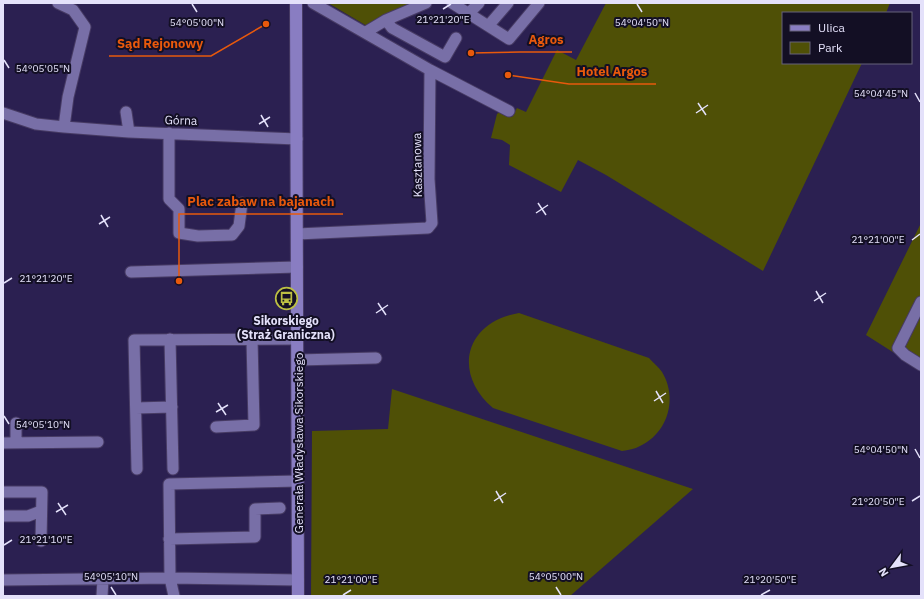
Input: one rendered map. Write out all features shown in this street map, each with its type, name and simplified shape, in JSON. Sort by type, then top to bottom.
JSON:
[{"type":"main road","name":"Generała Władysława Sikorskiego","points":[[296,3],[298,596]]},
{"type":"street","points":[[58,3],[73,10],[85,27],[68,97],[64,127]]},
{"type":"street","points":[[313,3],[430,70],[509,111]]},
{"type":"street","points":[[366,32],[386,20],[426,3]]},
{"type":"street","points":[[452,3],[509,39],[539,3]]},
{"type":"street","points":[[469,13],[479,3]]},
{"type":"street","points":[[489,25],[508,3]]},
{"type":"street","points":[[386,20],[392,28],[445,57],[456,38]]},
{"type":"street","name":"Kasztanowa","points":[[297,234],[398,231],[428,228],[432,223],[429,179],[430,70]]},
{"type":"street","points":[[126,112],[129,132]]},
{"type":"street","name":"Górna","points":[[3,113],[36,124],[64,127],[129,132],[297,139]]},
{"type":"street","points":[[169,133],[169,199],[179,209],[179,233],[198,236],[232,235],[240,226],[242,203]]},
{"type":"street","points":[[131,272],[298,267]]},
{"type":"street","points":[[921,302],[898,348],[905,355],[921,365]]},
{"type":"street","points":[[216,427],[254,426],[252,338]]},
{"type":"street","points":[[137,469],[134,340],[298,338]]},
{"type":"street","points":[[170,339],[173,469]]},
{"type":"street","points":[[298,360],[376,358]]},
{"type":"street","points":[[136,408],[172,407]]},
{"type":"street","points":[[16,423],[16,442]]},
{"type":"street","points":[[3,443],[98,442]]},
{"type":"street","points":[[174,596],[170,578],[169,484],[298,481]]},
{"type":"street","points":[[3,492],[42,492],[41,541]]},
{"type":"street","points":[[170,540],[255,537],[255,509],[280,508]]},
{"type":"street","points":[[3,516],[28,516],[41,511]]},
{"type":"street","points":[[3,580],[170,578],[298,580]]},
{"type":"street","points":[[102,596],[103,579]]},
{"type":"green space","points":[[328,3],[415,3],[367,26]]},
{"type":"green space","points":[[606,3],[890,3],[886,12],[782,12],[782,64],[862,64],[763,271],[606,175],[578,160],[561,192],[509,165],[510,145],[502,140],[491,138],[497,114],[503,109],[512,117],[517,108],[526,112],[557,50],[576,60]]},
{"type":"green space","points":[[921,223],[921,370],[866,335]]},
{"type":"green space","points":[[519,313],[649,358],[662,372],[667,382],[669,393],[668,414],[658,433],[638,447],[622,451],[493,408],[480,394],[472,380],[469,365],[470,351],[476,338],[486,327],[501,318]]},
{"type":"green space","points":[[392,389],[693,489],[570,596],[311,596],[312,431],[388,429]]},
{"type":"place","name":"Sąd Rejonowy","points":[[266,24]]},
{"type":"place","name":"Agros","points":[[471,53]]},
{"type":"place","name":"Hotel Argos","points":[[508,75]]},
{"type":"place","name":"Plac zabaw na bajanach","points":[[179,281]]},
{"type":"place","name":"Sikorskiego (Straż Graniczna)","points":[[286,299]]}]
